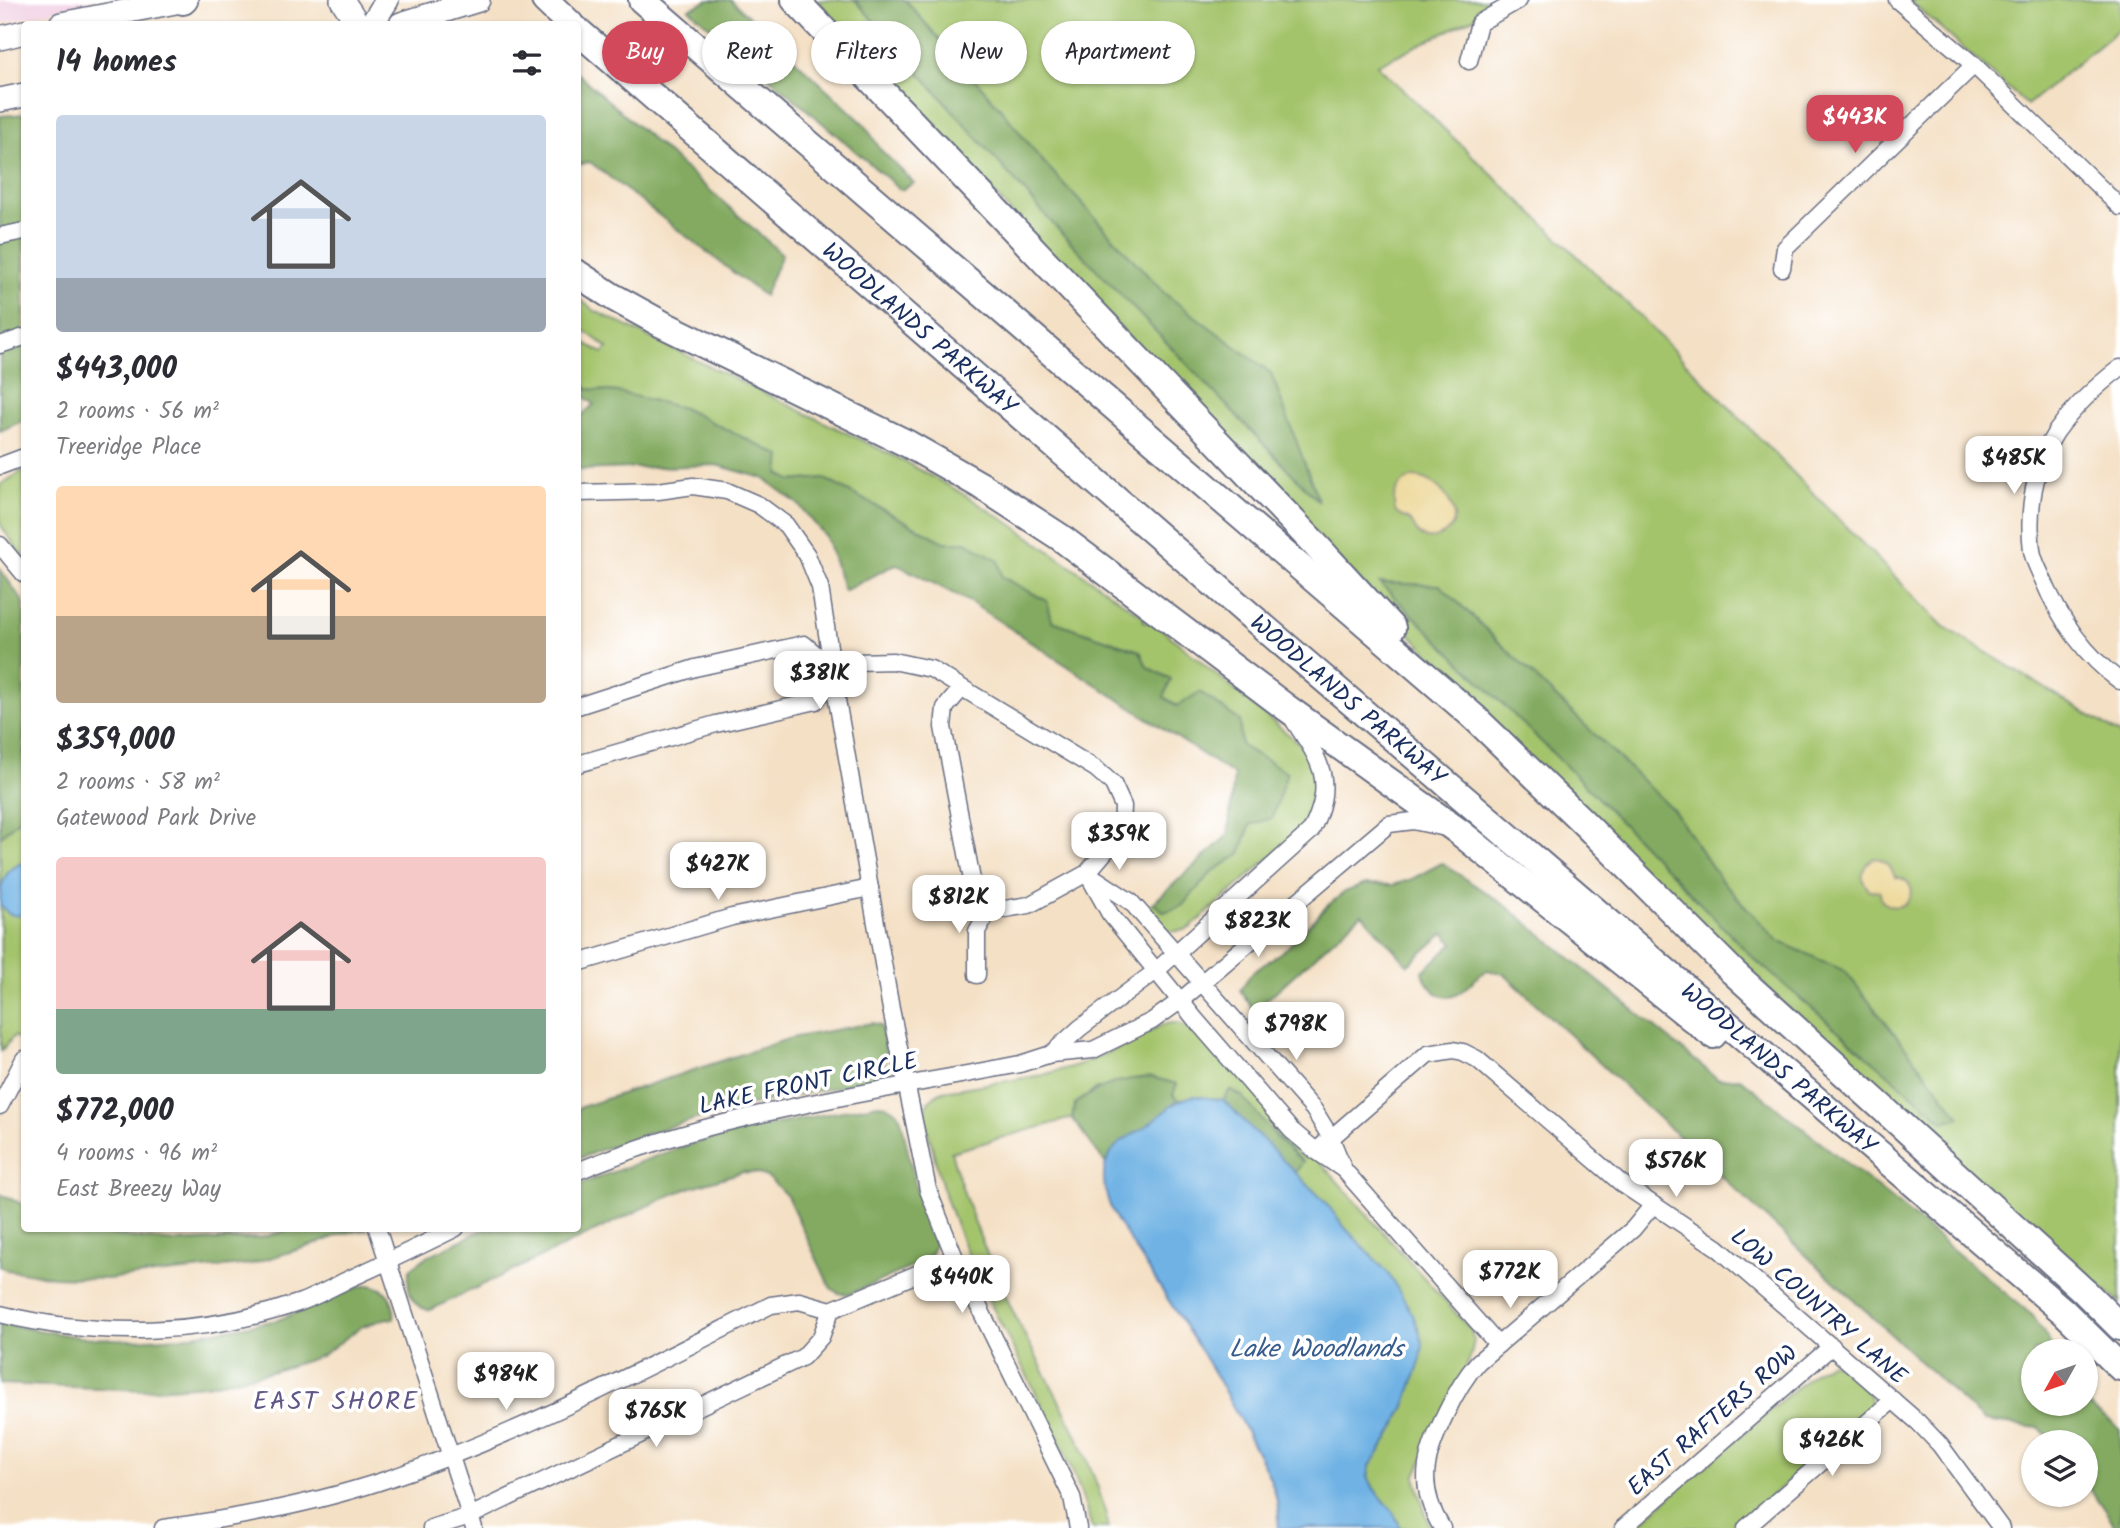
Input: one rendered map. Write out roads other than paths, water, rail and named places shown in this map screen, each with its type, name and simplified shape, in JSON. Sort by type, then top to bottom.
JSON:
[{"type":"main road","points":[[76,21],[184,0]]},
{"type":"main road","points":[[342,0],[356,21]]},
{"type":"main road","points":[[374,21],[387,0]]},
{"type":"main road","points":[[411,21],[478,0]]},
{"type":"main road","name":"WOODLANDS PARKWAY","points":[[545,0],[567,21]]},
{"type":"main road","points":[[795,0],[815,21]]},
{"type":"main road","points":[[804,0],[817,21]]},
{"type":"main road","name":"WOODLANDS PARKWAY","points":[[650,8],[1474,718],[1573,812],[1733,972],[2085,1292],[2120,1327]]},
{"type":"main road","points":[[0,38],[21,33]]},
{"type":"main road","name":"WOODLANDS PARKWAY","points":[[581,35],[1253,618],[2064,1312],[2120,1367]]},
{"type":"main road","points":[[875,84],[1310,539],[1474,718]]},
{"type":"main road","points":[[0,100],[21,96]]},
{"type":"main road","points":[[581,276],[612,297],[652,318],[908,444],[980,485],[1060,537],[1284,706],[1458,831],[1878,1168],[1926,1196]]},
{"type":"street","points":[[1469,61],[1479,23],[1519,0]]},
{"type":"street","points":[[1897,0],[1973,65],[2120,207]]},
{"type":"street","points":[[1782,268],[1785,248],[1973,65]]},
{"type":"street","points":[[0,236],[21,232]]},
{"type":"street","points":[[0,345],[21,338]]},
{"type":"street","points":[[2120,368],[2080,402],[2055,434],[2038,469],[2031,503],[2032,552],[2058,613],[2083,646],[2120,681]]},
{"type":"street","points":[[0,466],[21,458]]},
{"type":"street","points":[[581,493],[658,491],[693,486],[727,491],[759,505],[786,525],[807,555],[820,587],[891,1009],[928,1190],[955,1258],[1072,1497],[1078,1528]]},
{"type":"street","points":[[0,545],[21,570]]},
{"type":"street","points":[[581,705],[695,668],[804,644],[833,669]]},
{"type":"street","points":[[581,763],[716,724],[816,701],[833,669],[856,662],[894,660],[931,669],[1096,769],[1113,784],[1123,807],[1122,832],[1087,873],[1029,905],[1005,909],[991,907],[972,880],[943,727],[945,708],[962,688]]},
{"type":"street","name":"LAKE FRONT CIRCLE","points":[[1051,1054],[1080,1028],[1156,971],[1311,831],[1320,814],[1324,775],[1318,758],[1284,706]]},
{"type":"street","name":"LAKE FRONT CIRCLE","points":[[581,1170],[673,1136],[737,1118],[1020,1064],[1051,1054],[1093,1050],[1152,1021],[1180,1001],[1389,824],[1413,821],[1458,831]]},
{"type":"street","points":[[1087,873],[1130,902],[1314,1110],[1331,1138],[1344,1170]]},
{"type":"street","points":[[1087,873],[1110,914],[1180,1001],[1291,1130],[1344,1170],[1498,1345]]},
{"type":"street","points":[[581,962],[732,917],[870,888]]},
{"type":"street","points":[[977,975],[977,930],[991,907]]},
{"type":"street","name":"LOW COUNTRY LANE","points":[[1316,1151],[1429,1054],[1453,1049],[1477,1059],[1621,1183],[1718,1248],[1918,1422],[1940,1445],[2001,1528]]},
{"type":"street","points":[[0,1106],[21,1065]]},
{"type":"street","points":[[1442,1528],[1431,1508],[1426,1491],[1427,1455],[1464,1377],[1633,1229],[1652,1206]]},
{"type":"street","points":[[378,1232],[472,1522]]},
{"type":"street","points":[[0,1314],[89,1329],[165,1329],[239,1319],[302,1302],[448,1232]]},
{"type":"street","points":[[163,1528],[220,1521],[385,1480],[450,1457],[578,1401],[771,1306],[799,1300],[831,1310],[955,1258]]},
{"type":"street","points":[[431,1528],[472,1522],[803,1357],[821,1337],[831,1310]]},
{"type":"street","name":"EAST RAFTERS ROW","points":[[1623,1528],[1832,1346]]},
{"type":"street","points":[[1746,1528],[1893,1400]]},
{"type":"water","points":[[21,863],[19,916],[9,914],[0,905],[4,879]]},
{"type":"water","name":"Lake Woodlands","points":[[1194,1096],[1223,1100],[1326,1203],[1346,1229],[1388,1273],[1413,1315],[1423,1343],[1421,1359],[1405,1406],[1370,1466],[1368,1477],[1374,1489],[1392,1510],[1401,1528],[1278,1528],[1279,1515],[1274,1491],[1259,1455],[1201,1351],[1116,1219],[1105,1189],[1104,1178],[1113,1149],[1175,1104]]},
{"type":"district","name":"EAST SHORE","points":[[336,1400]]}]
